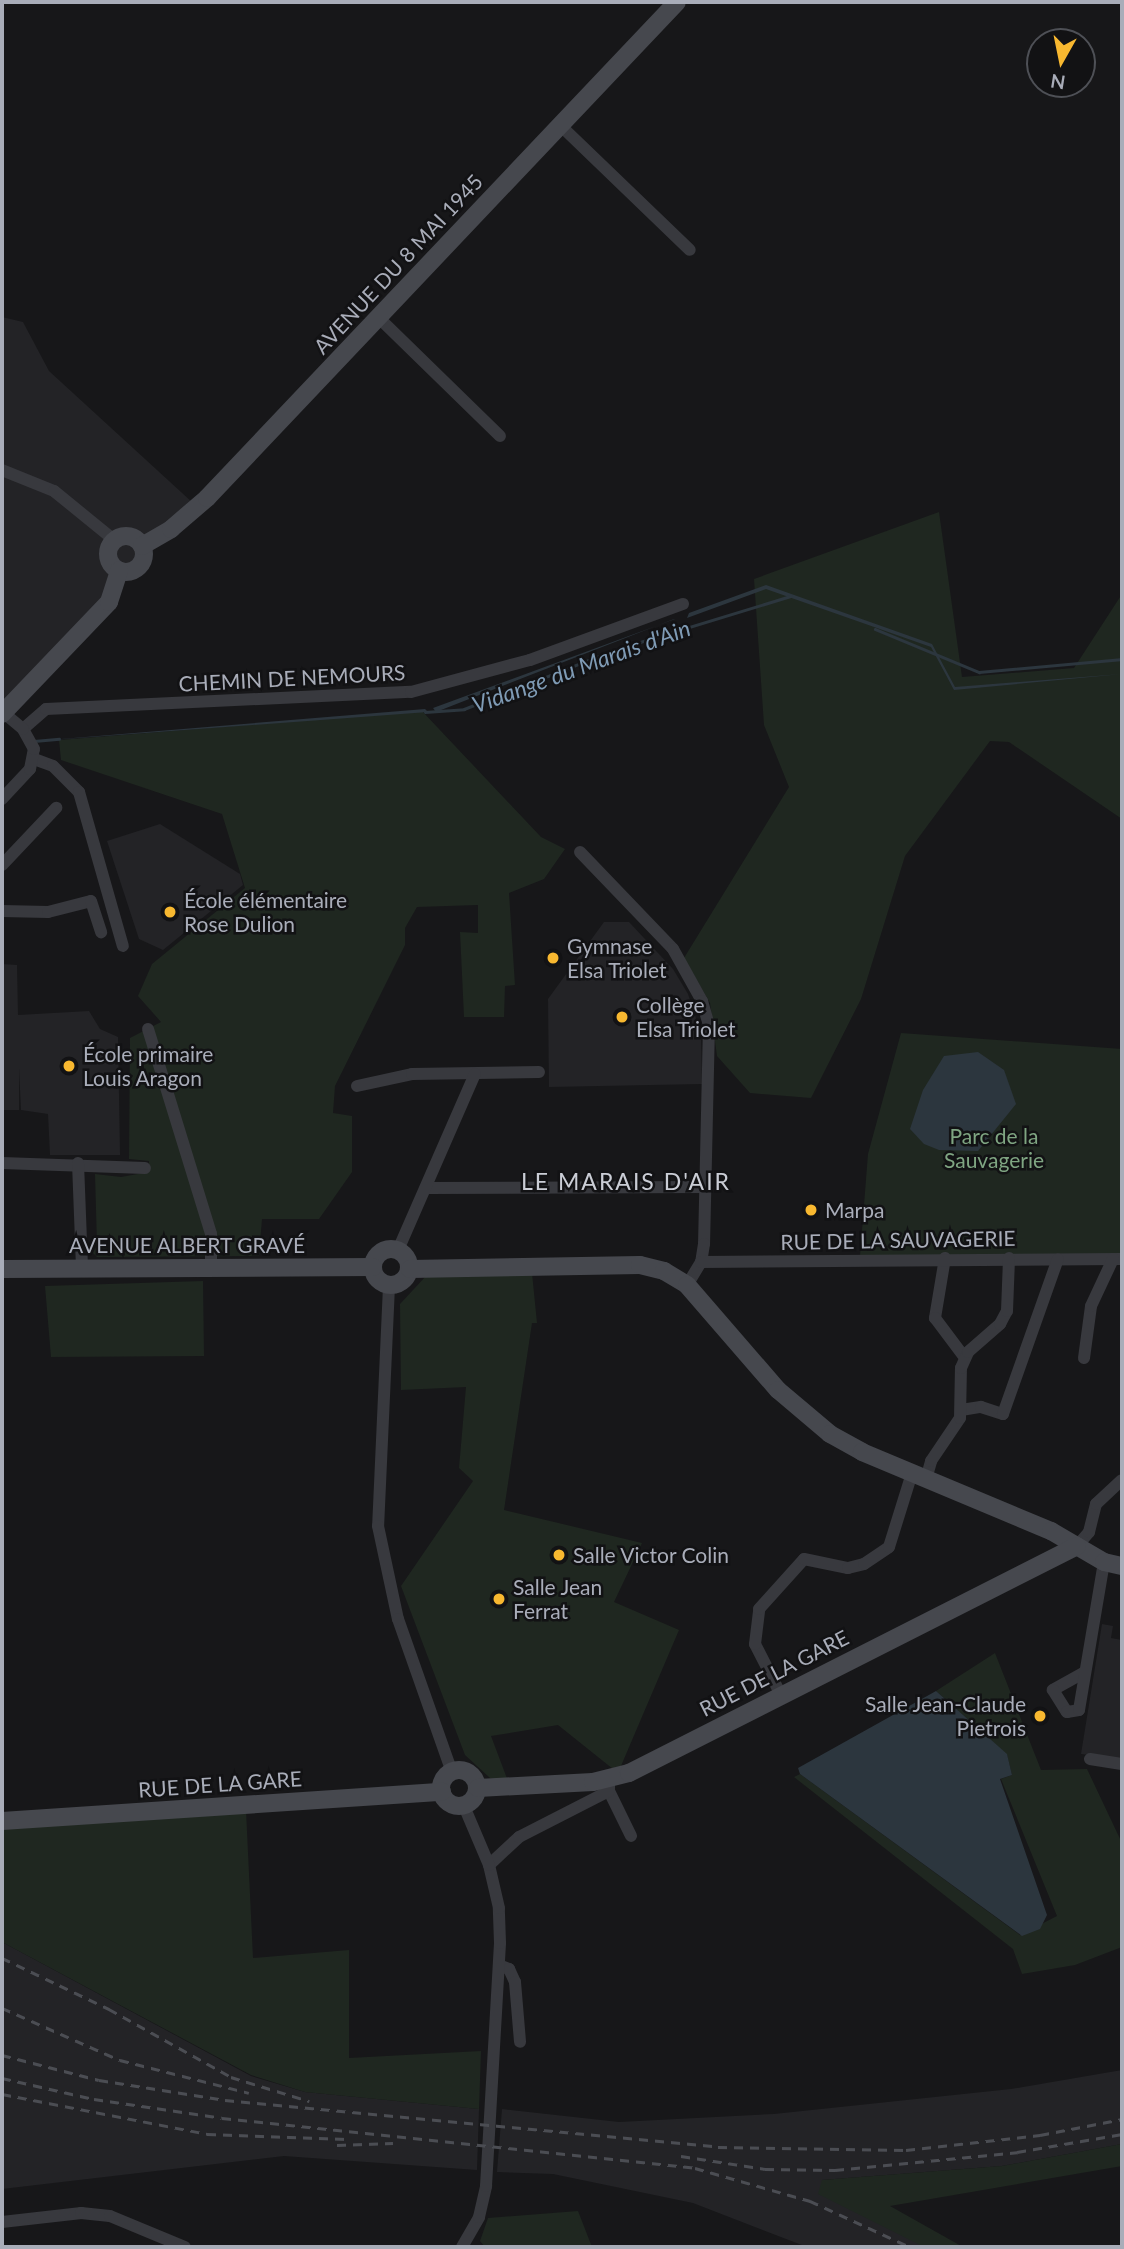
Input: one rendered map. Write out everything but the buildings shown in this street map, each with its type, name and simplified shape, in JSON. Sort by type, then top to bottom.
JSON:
[{"type":"main road","name":"AVENUE DU 8 MAI 1945","points":[[142,545],[189,516],[677,2]]},
{"type":"main road","points":[[129,536],[142,545],[140,566],[119,572],[108,560],[114,540],[129,536]]},
{"type":"main road","points":[[3,713],[109,602],[119,572]]},
{"type":"main road","points":[[398,1250],[407,1257],[410,1269],[405,1280],[389,1286],[376,1277],[373,1267],[381,1252],[398,1250]]},
{"type":"main road","points":[[410,1269],[639,1265],[664,1271],[687,1285],[778,1390],[811,1420],[862,1452],[1077,1546],[1104,1562],[1122,1566]]},
{"type":"main road","name":"AVENUE ALBERT GRAVÉ","points":[[2,1269],[373,1267]]},
{"type":"main road","name":"RUE DE LA GARE","points":[[478,1788],[609,1785],[1077,1546]]},
{"type":"main road","points":[[466,1771],[478,1788],[474,1799],[464,1806],[448,1802],[442,1792],[442,1784],[452,1772],[466,1771]]},
{"type":"main road","name":"RUE DE LA GARE","points":[[2,1821],[442,1792]]},
{"type":"street","points":[[560,125],[690,250]]},
{"type":"street","points":[[379,318],[500,436]]},
{"type":"street","points":[[2,470],[54,491],[114,540]]},
{"type":"street","name":"CHEMIN DE NEMOURS","points":[[23,729],[46,709],[411,692],[530,660],[683,604]]},
{"type":"street","points":[[2,799],[30,769],[34,759],[32,741],[23,729],[3,713]]},
{"type":"street","points":[[34,759],[53,766],[79,792],[123,946]]},
{"type":"street","points":[[2,865],[56,808]]},
{"type":"street","points":[[580,852],[673,949],[702,1001],[709,1025],[707,1186],[701,1262],[687,1285]]},
{"type":"street","points":[[2,911],[48,912],[91,901],[101,932]]},
{"type":"street","points":[[148,1029],[208,1223],[211,1268]]},
{"type":"street","points":[[356,1086],[402,1075],[540,1072]]},
{"type":"street","points":[[398,1250],[475,1074]]},
{"type":"street","points":[[2,1163],[78,1163],[145,1168]]},
{"type":"street","points":[[78,1163],[82,1268]]},
{"type":"street","points":[[426,1188],[707,1186]]},
{"type":"street","points":[[945,1258],[935,1318],[965,1358]]},
{"type":"street","name":"RUE DE LA SAUVAGERIE","points":[[701,1262],[945,1258],[1118,1259]]},
{"type":"street","points":[[781,1695],[755,1644],[759,1609],[804,1559],[848,1568],[864,1564],[889,1547],[919,1476],[961,1410],[965,1358],[1007,1311],[1009,1258]]},
{"type":"street","points":[[961,1410],[982,1407],[1003,1414],[1058,1259]]},
{"type":"street","points":[[1084,1358],[1091,1306],[1118,1259]]},
{"type":"street","points":[[389,1286],[378,1526],[398,1619],[452,1772]]},
{"type":"street","points":[[1077,1546],[1089,1532],[1096,1504],[1122,1480]]},
{"type":"street","points":[[1085,1672],[1104,1562]]},
{"type":"street","points":[[1090,1759],[1122,1764]]},
{"type":"street","points":[[489,1865],[519,1838],[609,1785],[631,1836]]},
{"type":"street","points":[[462,2247],[479,2217],[486,2186],[499,1965],[499,1908],[489,1865],[464,1806]]},
{"type":"street","points":[[499,1965],[509,1969],[515,1982],[520,2042]]},
{"type":"street","points":[[2,2222],[61,2215],[104,2216],[143,2226],[185,2247]]},
{"type":"shaded area","points":[[2,317],[23,322],[49,371],[193,503],[2,703]]},
{"type":"shaded area","points":[[766,585],[932,644],[955,687],[1122,674],[954,690],[931,647],[766,589],[687,618],[689,613]]},
{"type":"shaded area","points":[[658,625],[436,712],[433,708]]},
{"type":"shaded area","points":[[425,709],[428,712],[37,741]]},
{"type":"shaded area","name":"École élémentaire Rose Dulion","points":[[160,824],[240,874],[243,885],[163,950],[139,939],[107,841]]},
{"type":"shaded area","name":"Collège Elsa Triolet","points":[[604,922],[629,922],[673,969],[688,994],[701,1034],[702,1084],[549,1087],[548,999]]},
{"type":"shaded area","name":"École primaire Louis Aragon","points":[[2,964],[17,965],[18,1015],[89,1011],[100,1029],[118,1037],[120,1155],[50,1155],[48,1114],[21,1110],[19,1068],[19,1110],[2,1110]]},
{"type":"shaded area","points":[[978,1052],[1004,1070],[1016,1104],[978,1151],[939,1150],[924,1144],[910,1129],[923,1090],[944,1056]]},
{"type":"shaded area","points":[[1102,1624],[1113,1626],[1111,1638],[1122,1640],[1122,1759],[1081,1754]]},
{"type":"shaded area","points":[[936,1691],[1007,1754],[1012,1775],[1000,1779],[1047,1915],[1040,1929],[1022,1936],[800,1774],[798,1768]]},
{"type":"shaded area","points":[[2,1942],[251,2076],[305,2092],[479,2109],[477,2170],[284,2156],[2,2189]]},
{"type":"shaded area","points":[[1122,2070],[1122,2144],[1002,2166],[822,2180],[924,2247],[807,2247],[693,2203],[553,2174],[497,2172],[502,2109],[619,2122],[774,2114],[1011,2089]]},
{"type":"green space","points":[[939,512],[962,677],[1074,668],[1122,594],[1122,819],[1009,742],[990,741],[905,856],[861,999],[811,1098],[750,1093],[717,1056],[710,1003],[684,958],[789,787],[764,725],[754,579]]},
{"type":"green space","points":[[422,711],[541,837],[565,849],[544,879],[509,893],[515,985],[505,986],[504,1017],[464,1017],[460,932],[478,933],[478,905],[417,907],[405,928],[405,945],[335,1086],[333,1113],[352,1116],[352,1172],[319,1219],[262,1219],[259,1256],[97,1257],[93,1253],[97,1245],[95,1174],[121,1177],[149,1172],[149,1161],[129,1159],[130,1038],[161,1022],[138,996],[152,964],[245,888],[222,814],[61,760],[59,740]]},
{"type":"green space","name":"Parc de la Sauvagerie","points":[[901,1033],[1122,1049],[1122,1257],[860,1256],[868,1154]]},
{"type":"green space","points":[[532,1273],[537,1323],[532,1323],[504,1510],[642,1543],[614,1602],[679,1630],[618,1773],[558,1725],[491,1736],[508,1781],[490,1778],[465,1755],[401,1586],[473,1481],[459,1468],[466,1387],[401,1390],[400,1304],[426,1276]]},
{"type":"green space","points":[[203,1281],[204,1356],[51,1357],[45,1286]]},
{"type":"green space","points":[[995,1653],[1041,1770],[1087,1769],[1122,1843],[1122,1947],[1075,1965],[1022,1974],[1013,1949],[794,1777],[800,1774],[1020,1935],[1057,1916],[1001,1779],[1012,1775],[1007,1755],[936,1691]]},
{"type":"green space","points":[[246,1810],[253,1958],[349,1950],[349,2058],[481,2051],[479,2109],[305,2092],[251,2075],[2,1942],[2,1827]]},
{"type":"green space","points":[[1122,2144],[1122,2166],[890,2206],[963,2247],[924,2247],[818,2194],[822,2180],[1002,2166]]},
{"type":"green space","points":[[578,2211],[592,2247],[485,2247],[480,2241],[488,2218]]},
{"type":"waterway","name":"Vidange du Marais d'Ain","points":[[425,712],[464,709],[614,650],[791,596]]},
{"type":"waterway","name":"Vidange du Marais d'Ain","points":[[875,629],[979,672],[1122,659]]},
{"type":"waterway","name":"Vidange du Marais d'Ain","points":[[34,741],[59,739]]},
{"type":"railway","points":[[2,1958],[109,2009],[231,2077],[309,2101]]},
{"type":"railway","points":[[2,2008],[120,2060],[249,2093]]},
{"type":"railway","points":[[2,2055],[99,2080],[225,2100],[718,2147],[906,2150],[1040,2135],[1122,2119]]},
{"type":"railway","points":[[2,2078],[94,2099],[222,2118],[695,2168],[810,2201],[910,2247]]},
{"type":"railway","points":[[2,2094],[207,2134],[347,2139]]},
{"type":"railway","points":[[681,2156],[765,2169],[835,2170],[1017,2152],[1122,2134]]},
{"type":"railway","points":[[337,2145],[393,2143]]},
{"type":"place","name":"École élémentaire Rose Dulion","points":[[170,912]]},
{"type":"place","name":"Gymnase Elsa Triolet","points":[[553,958]]},
{"type":"place","name":"Collège Elsa Triolet","points":[[622,1017]]},
{"type":"place","name":"École primaire Louis Aragon","points":[[69,1066]]},
{"type":"place","name":"Marpa","points":[[811,1210]]},
{"type":"place","name":"Salle Victor Colin","points":[[559,1555]]},
{"type":"place","name":"Salle Jean Ferrat","points":[[499,1599]]},
{"type":"place","name":"Salle Jean-Claude Pietrois","points":[[1040,1716]]},
{"type":"district","name":"LE MARAIS D'AIR","points":[[626,1181]]}]
